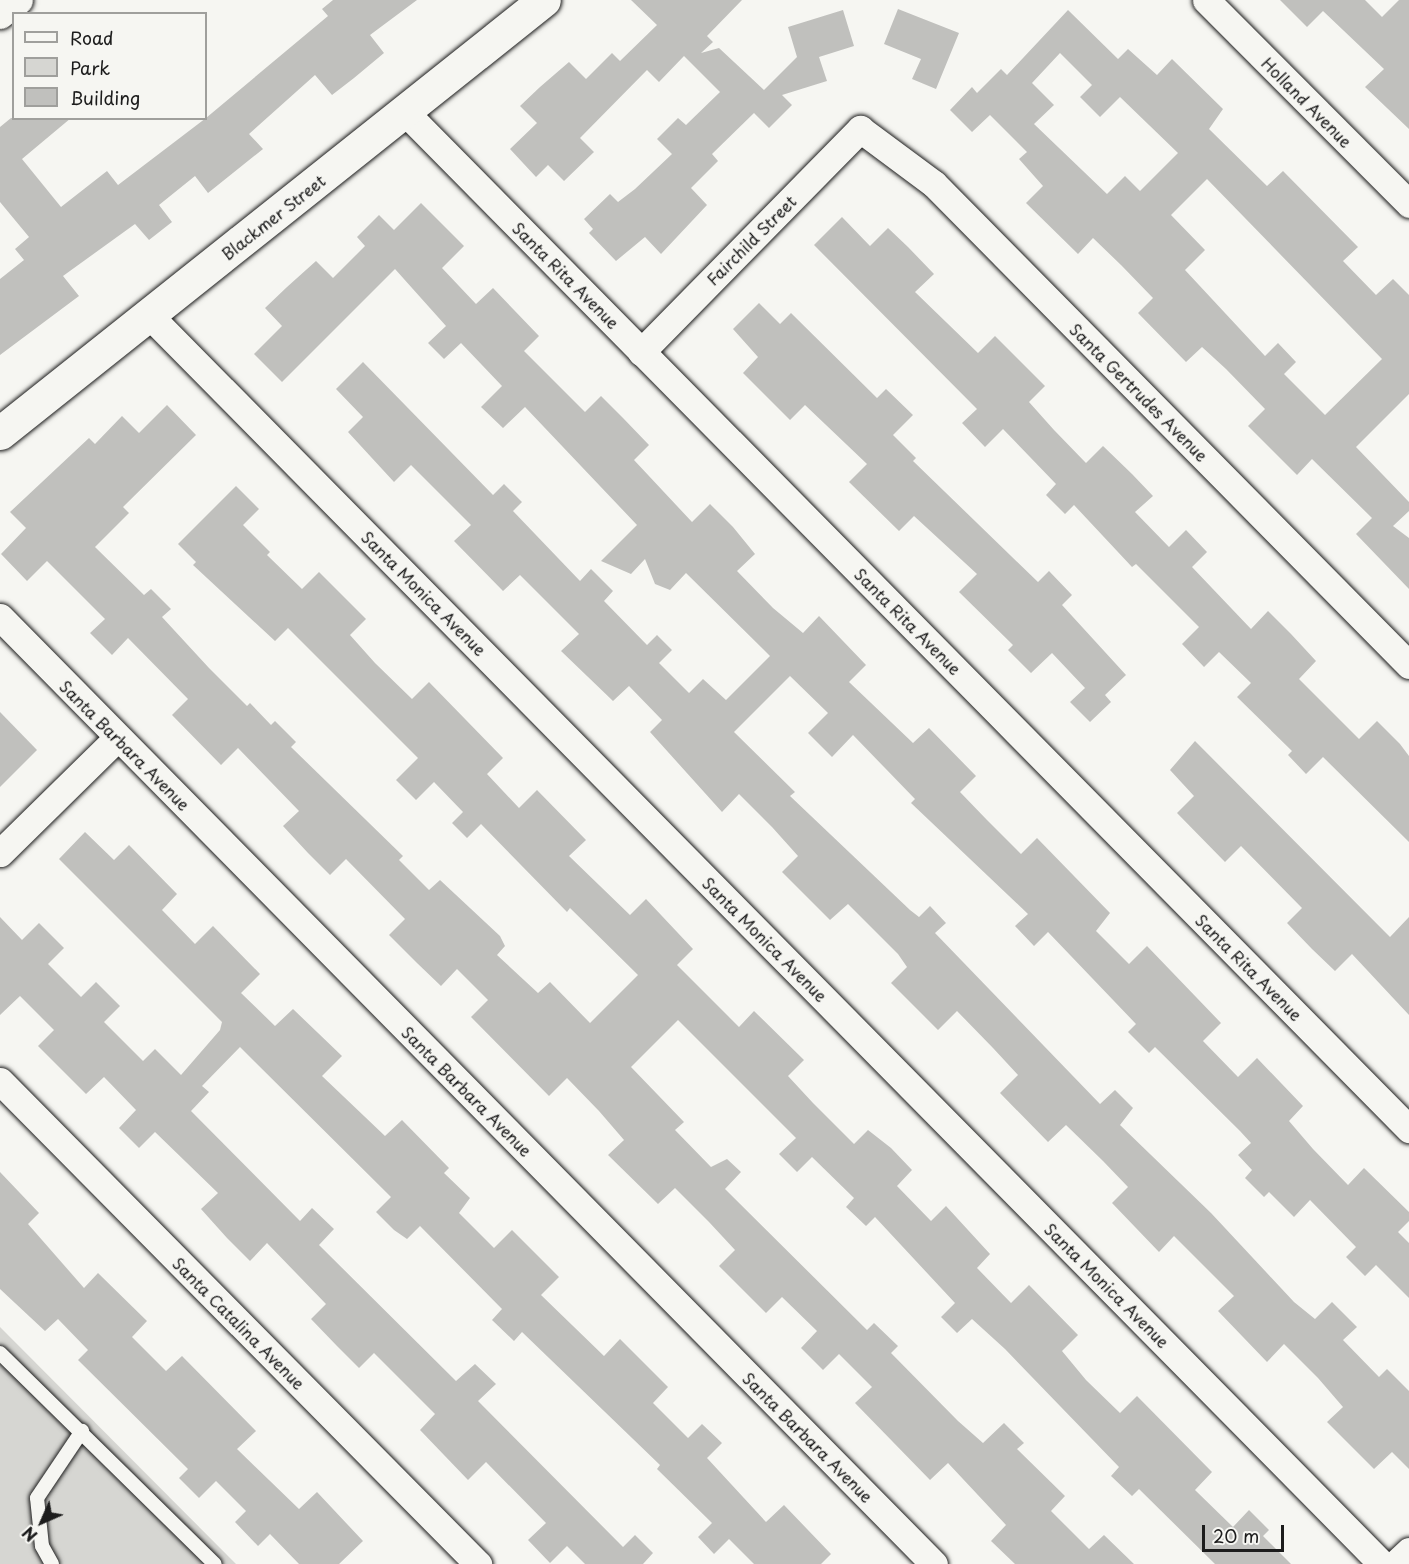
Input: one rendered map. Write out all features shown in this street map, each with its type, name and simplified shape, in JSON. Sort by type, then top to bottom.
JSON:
[{"type":"street","points":[[0,15],[19,0]]},
{"type":"street","name":"Blackmer Street","points":[[0,433],[148,314],[406,113],[544,0]]},
{"type":"street","name":"Holland Avenue","points":[[1206,0],[1409,204]]},
{"type":"street","name":"Santa Rita Avenue","points":[[406,113],[1409,1129]]},
{"type":"street","name":"Fairchild Street","points":[[641,352],[860,129]]},
{"type":"street","name":"Santa Gertrudes Avenue","points":[[860,129],[934,184],[1409,665]]},
{"type":"street","name":"Santa Monica Avenue","points":[[148,314],[1382,1564]]},
{"type":"street","name":"Santa Barbara Avenue","points":[[0,617],[934,1564]]},
{"type":"street","points":[[0,853],[118,737]]},
{"type":"street","name":"Santa Catalina Avenue","points":[[0,1081],[478,1564]]},
{"type":"street","points":[[1395,1564],[1409,1551]]},
{"type":"lane","points":[[0,1353],[215,1564]]},
{"type":"lane","points":[[51,1564],[42,1546],[37,1498],[82,1431]]},
{"type":"green space","points":[[0,1327],[236,1564],[0,1564]]},
{"type":"building","points":[[333,0],[417,0],[370,35],[384,53],[354,78],[332,95],[315,75],[249,134],[263,149],[208,193],[195,176],[159,205],[172,222],[149,240],[135,224],[63,276],[79,296],[0,355],[0,279],[24,260],[15,249],[29,237],[0,202],[0,127],[11,118],[12,120],[69,120],[22,159],[61,207],[107,171],[118,185],[203,120],[207,120],[207,117],[328,16],[322,9]]},
{"type":"building","points":[[631,0],[742,0],[707,36],[713,42],[701,53],[719,48],[764,90],[797,57],[788,27],[843,10],[854,46],[819,57],[827,81],[782,95],[792,105],[769,128],[754,113],[712,154],[718,161],[691,188],[707,205],[661,254],[645,237],[616,261],[589,233],[593,229],[584,219],[610,194],[618,202],[635,189],[672,154],[657,139],[678,118],[686,125],[720,92],[684,56],[659,82],[647,70],[580,138],[594,152],[564,181],[548,165],[536,177],[510,149],[537,123],[520,106],[569,62],[586,79],[612,53],[620,61],[657,25]]},
{"type":"building","points":[[1280,0],[1365,0],[1382,17],[1399,0],[1409,0],[1409,129],[1365,87],[1384,69],[1323,11],[1307,27]]},
{"type":"building","points":[[898,9],[959,33],[936,89],[912,79],[921,59],[884,44]]},
{"type":"building","points":[[1068,10],[1118,59],[1128,49],[1157,75],[1172,59],[1223,109],[1209,129],[1267,186],[1283,171],[1358,247],[1343,261],[1376,295],[1393,279],[1409,295],[1409,394],[1356,447],[1409,502],[1409,511],[1393,526],[1409,538],[1409,589],[1356,534],[1372,518],[1312,459],[1297,475],[1248,426],[1265,409],[1226,369],[1202,347],[1186,362],[1138,313],[1153,298],[1121,265],[1093,238],[1078,254],[1026,203],[1043,186],[1019,159],[1027,152],[990,115],[972,132],[950,110],[972,87],[977,93],[1001,69],[1007,75]],"holes":[[[1060,53],[1092,85],[1080,97],[1100,117],[1120,97],[1178,153],[1140,191],[1125,176],[1107,194],[1034,124],[1054,105],[1032,83]],[[1207,179],[1382,359],[1325,415],[1284,374],[1296,362],[1278,343],[1265,356],[1185,270],[1205,250],[1171,215]]]},
{"type":"building","points":[[421,203],[464,246],[442,268],[476,304],[493,288],[539,336],[524,351],[585,412],[601,396],[623,418],[649,445],[634,460],[692,522],[710,504],[733,527],[755,554],[737,571],[773,608],[803,633],[819,616],[866,665],[849,682],[913,743],[929,728],[976,776],[960,792],[987,820],[1021,854],[1037,838],[1110,913],[1096,931],[1129,964],[1147,946],[1221,1023],[1203,1041],[1238,1077],[1257,1058],[1303,1106],[1289,1121],[1348,1185],[1364,1168],[1409,1212],[1409,1221],[1398,1232],[1409,1243],[1409,1298],[1376,1265],[1365,1276],[1346,1257],[1356,1247],[1310,1200],[1294,1217],[1269,1192],[1264,1197],[1245,1178],[1252,1170],[1238,1155],[1251,1143],[1155,1047],[1149,1053],[1128,1032],[1136,1024],[1048,932],[1034,946],[1015,926],[1028,914],[911,803],[915,799],[853,735],[832,757],[808,733],[828,713],[790,676],[734,732],[795,792],[790,796],[910,910],[919,917],[930,906],[946,923],[935,933],[1100,1104],[1115,1090],[1133,1108],[1120,1125],[1211,1213],[1294,1302],[1315,1319],[1332,1302],[1357,1327],[1343,1340],[1379,1377],[1387,1369],[1409,1391],[1409,1469],[1392,1452],[1374,1469],[1327,1422],[1343,1407],[1318,1378],[1284,1344],[1267,1362],[1218,1311],[1234,1296],[1174,1236],[1159,1252],[1112,1203],[1128,1187],[1103,1161],[1066,1125],[1048,1142],[1000,1093],[1018,1075],[957,1011],[938,1030],[891,983],[907,967],[898,954],[848,904],[830,920],[782,872],[798,856],[772,827],[739,794],[722,812],[650,732],[662,720],[629,686],[613,701],[561,651],[579,634],[520,575],[503,591],[454,541],[471,525],[411,465],[394,482],[348,432],[363,417],[336,389],[363,362],[493,495],[504,484],[522,502],[513,511],[580,581],[591,569],[613,591],[604,601],[647,645],[657,635],[672,650],[659,663],[689,693],[703,679],[726,700],[770,656],[686,573],[670,590],[655,584],[645,559],[631,574],[601,561],[637,525],[525,407],[503,428],[481,407],[502,386],[461,343],[444,359],[428,343],[446,326],[395,269],[282,382],[254,354],[282,326],[265,308],[287,287],[316,261],[333,278],[365,246],[357,237],[379,215],[394,230]]},
{"type":"building","points":[[842,217],[870,246],[888,228],[908,247],[934,274],[915,292],[978,353],[995,336],[1045,386],[1029,402],[1086,463],[1103,446],[1132,474],[1153,496],[1135,512],[1169,547],[1186,530],[1207,552],[1192,567],[1251,629],[1268,611],[1291,634],[1316,661],[1299,679],[1359,739],[1377,721],[1400,744],[1409,756],[1409,842],[1323,757],[1306,774],[1288,755],[1292,751],[1237,697],[1251,683],[1219,652],[1204,667],[1182,644],[1199,627],[1136,564],[1132,567],[1074,505],[1065,514],[1046,495],[1056,484],[1003,429],[985,447],[962,423],[977,409],[814,245]]},
{"type":"building","points":[[759,303],[780,324],[791,313],[877,398],[886,389],[913,415],[893,435],[916,458],[913,461],[1038,582],[1049,571],[1072,595],[1062,605],[1126,675],[1105,695],[1111,702],[1090,722],[1070,702],[1085,688],[1052,653],[1031,673],[1008,650],[1013,645],[959,592],[977,574],[914,516],[899,531],[849,482],[867,464],[805,405],[790,420],[743,373],[758,357],[733,329]]},
{"type":"building","points":[[167,405],[196,435],[123,507],[129,513],[95,547],[144,595],[151,589],[171,609],[162,617],[209,668],[247,706],[250,703],[271,725],[275,721],[296,742],[291,747],[403,856],[399,860],[429,890],[440,880],[500,936],[505,946],[497,955],[538,993],[550,982],[590,1023],[638,975],[570,908],[567,912],[481,824],[467,838],[452,823],[463,812],[434,782],[416,800],[396,780],[418,758],[288,628],[275,641],[193,565],[196,562],[178,544],[236,486],[259,509],[243,525],[270,552],[267,555],[302,589],[319,572],[366,619],[350,635],[375,663],[412,699],[429,682],[503,758],[487,774],[519,808],[537,790],[586,840],[569,856],[630,915],[646,899],[693,949],[677,965],[739,1027],[754,1011],[804,1060],[788,1076],[813,1103],[854,1144],[868,1130],[891,1148],[912,1170],[897,1186],[931,1221],[946,1206],[990,1254],[977,1268],[1011,1303],[1029,1285],[1078,1335],[1062,1351],[1086,1380],[1120,1413],[1137,1396],[1212,1472],[1195,1490],[1233,1527],[1249,1510],[1269,1530],[1263,1536],[1291,1564],[1215,1564],[1139,1489],[1132,1496],[1111,1476],[1119,1467],[1005,1349],[972,1319],[957,1333],[941,1317],[955,1303],[875,1217],[866,1226],[846,1207],[854,1198],[812,1157],[797,1172],[779,1154],[796,1138],[678,1020],[631,1067],[684,1122],[675,1130],[711,1167],[727,1159],[741,1172],[725,1189],[867,1330],[874,1323],[898,1346],[891,1353],[958,1421],[983,1443],[1004,1423],[1024,1443],[1017,1449],[1065,1496],[1051,1511],[1089,1549],[1104,1535],[1134,1564],[1015,1564],[991,1541],[1006,1525],[948,1463],[930,1480],[855,1403],[872,1387],[839,1354],[823,1370],[801,1348],[817,1331],[782,1297],[766,1313],[719,1266],[735,1250],[709,1222],[675,1188],[658,1204],[608,1155],[624,1140],[567,1078],[549,1096],[471,1017],[488,1000],[457,969],[441,986],[389,935],[405,919],[346,859],[330,875],[283,826],[299,811],[238,748],[221,765],[172,715],[188,699],[128,638],[112,655],[90,633],[105,619],[47,561],[27,581],[1,554],[26,528],[10,512],[89,438],[95,444],[122,416],[139,433]]},
{"type":"building","points":[[0,712],[37,750],[0,787]]},
{"type":"building","points":[[1195,741],[1390,937],[1409,917],[1409,1015],[1352,954],[1335,971],[1312,949],[1287,923],[1302,908],[1241,846],[1225,862],[1177,813],[1194,796],[1170,770]]},
{"type":"building","points":[[85,832],[114,860],[129,845],[177,894],[162,910],[195,944],[213,926],[260,974],[241,993],[275,1026],[293,1009],[342,1056],[322,1076],[385,1136],[402,1120],[449,1168],[444,1173],[470,1198],[459,1213],[494,1248],[512,1230],[559,1277],[541,1295],[604,1356],[620,1339],[668,1387],[653,1403],[688,1438],[702,1424],[722,1443],[707,1458],[766,1522],[784,1505],[831,1554],[821,1564],[754,1564],[729,1539],[714,1554],[698,1537],[712,1523],[657,1469],[660,1465],[522,1332],[514,1341],[492,1320],[502,1309],[420,1226],[407,1239],[394,1230],[376,1212],[391,1197],[240,1047],[202,1086],[209,1092],[191,1111],[300,1221],[312,1208],[334,1229],[319,1245],[456,1381],[475,1364],[496,1384],[478,1401],[623,1547],[635,1535],[653,1553],[643,1564],[585,1564],[567,1546],[550,1563],[528,1540],[546,1523],[486,1462],[468,1480],[420,1430],[435,1414],[374,1353],[359,1368],[337,1346],[311,1319],[326,1304],[267,1243],[250,1261],[227,1238],[201,1209],[218,1193],[155,1132],[139,1148],[119,1128],[136,1110],[104,1077],[86,1094],[38,1046],[54,1030],[20,996],[0,1015],[0,917],[22,940],[39,923],[64,948],[48,964],[81,997],[96,982],[120,1006],[104,1022],[143,1061],[155,1049],[181,1075],[220,1030],[222,1022],[59,859]]},
{"type":"building","points":[[0,1172],[39,1213],[28,1224],[84,1288],[98,1273],[147,1321],[132,1337],[166,1371],[182,1356],[256,1431],[237,1449],[299,1509],[317,1492],[363,1541],[339,1564],[299,1564],[270,1534],[258,1546],[235,1522],[246,1511],[216,1481],[199,1498],[179,1478],[188,1469],[78,1360],[88,1350],[58,1319],[45,1331],[0,1289]]}]
